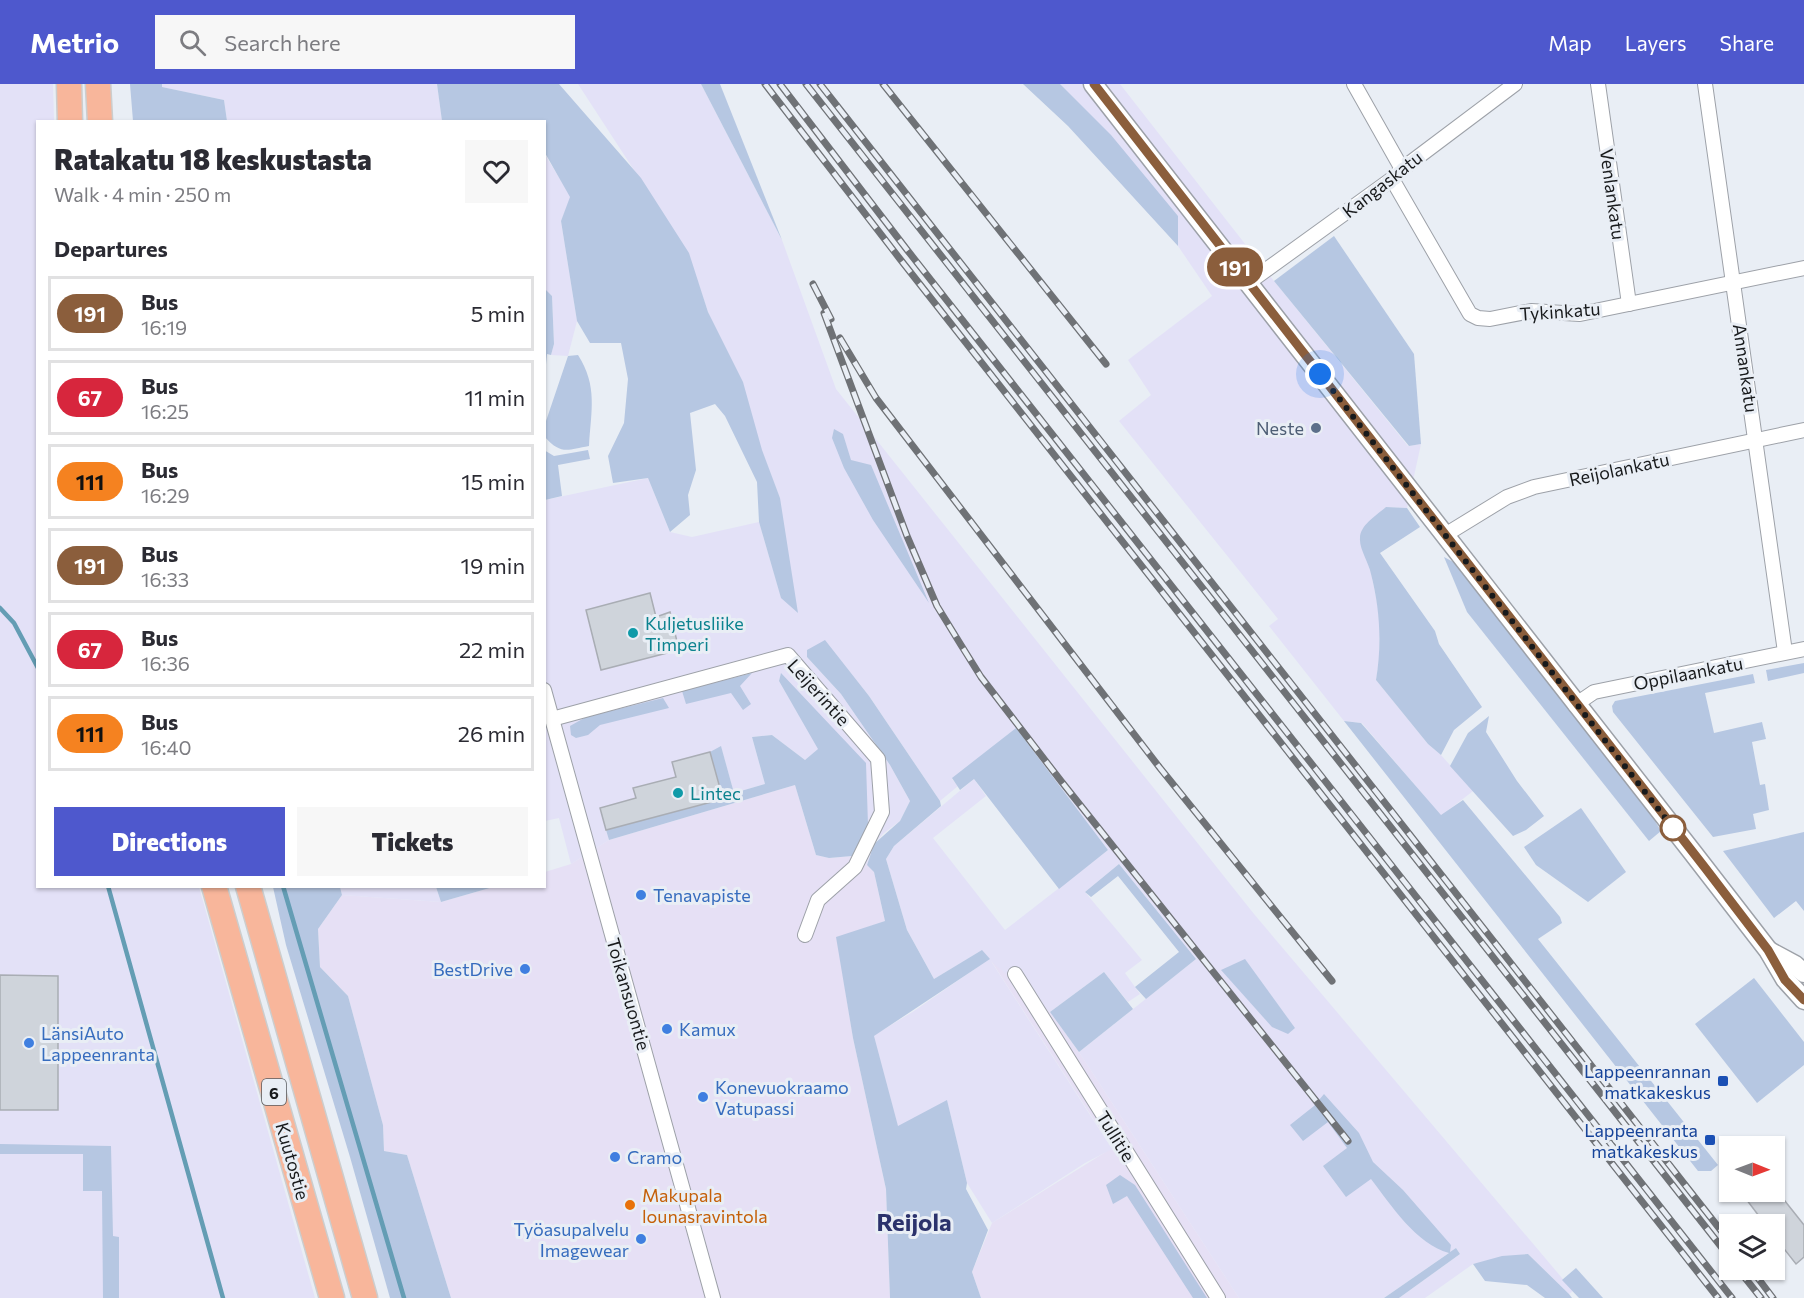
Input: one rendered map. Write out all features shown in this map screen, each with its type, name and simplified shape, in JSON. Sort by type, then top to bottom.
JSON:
[{"type":"highway","points":[[69,84],[70,120]]},
{"type":"highway","points":[[99,84],[100,120]]},
{"type":"highway","name":"Kuutostie","points":[[215,888],[332,1298]]},
{"type":"highway","name":"Kuutostie","points":[[250,888],[366,1298]]},
{"type":"main road","points":[[1094,84],[1575,705],[1768,950],[1785,980],[1804,1000]]},
{"type":"main road","points":[[1768,950],[1795,964],[1804,973]]},
{"type":"street","name":"Tykinkatu","points":[[1354,84],[1397,174],[1470,314],[1478,318],[1491,319],[1531,311],[1580,314],[1804,268]]},
{"type":"street","name":"Kangaskatu","points":[[1248,283],[1397,174],[1500,89],[1515,84]]},
{"type":"street","name":"Venlankatu","points":[[1598,84],[1629,304]]},
{"type":"street","name":"Annankatu","points":[[1705,84],[1735,283],[1785,652]]},
{"type":"street","name":"Reijolankatu","points":[[1445,535],[1507,496],[1534,487],[1804,430]]},
{"type":"street","name":"Oppilaankatu","points":[[1575,705],[1594,692],[1804,649]]},
{"type":"street","name":"Leijerintie","points":[[552,719],[788,655],[878,759],[882,812],[855,867],[818,900],[805,935]]},
{"type":"street","name":"Toikansuontie","points":[[546,697],[713,1298]]},
{"type":"street","name":"Tullitie","points":[[1015,974],[1218,1298]]},
{"type":"shaded area","points":[[0,84],[53,84],[54,120],[36,120],[36,888],[199,888],[315,1298],[0,1298]]},
{"type":"shaded area","points":[[130,84],[162,84],[162,87],[224,100],[227,120],[133,120]]},
{"type":"shaded area","points":[[162,84],[437,84],[442,120],[227,120],[224,100],[162,87]]},
{"type":"shaded area","points":[[437,84],[559,84],[641,178],[689,253],[708,312],[743,382],[762,450],[780,498],[798,613],[781,598],[759,522],[757,482],[725,416],[715,404],[690,413],[696,470],[688,495],[690,515],[670,532],[648,478],[613,483],[608,456],[624,423],[628,379],[621,343],[590,343],[577,321],[561,221],[570,197],[546,155],[546,120],[442,120]]},
{"type":"shaded area","points":[[578,84],[701,84],[782,240],[836,389],[1254,914],[1573,1291],[1569,1294],[1528,1254],[1473,1264],[1425,1298],[1399,1298],[1460,1254],[1456,1248],[1384,1298],[1239,1298],[1079,1052],[1196,959],[1119,864],[1085,892],[1142,960],[1125,973],[1140,994],[1128,1002],[1104,972],[1050,1012],[991,961],[1112,1149],[1085,1163],[992,1223],[967,1183],[947,1101],[898,1127],[873,1036],[914,1011],[989,959],[981,951],[934,979],[907,930],[886,859],[894,846],[974,779],[986,796],[933,838],[1005,930],[1108,850],[1016,728],[952,779],[958,786],[940,801],[869,696],[825,641],[807,657],[841,694],[890,765],[910,801],[900,821],[874,844],[867,865],[852,856],[868,825],[781,674],[779,681],[819,749],[805,760],[772,735],[752,737],[765,784],[734,793],[721,747],[711,752],[723,799],[606,830],[609,840],[571,864],[559,818],[546,821],[546,500],[648,478],[670,532],[692,537],[759,522],[781,597],[780,498],[708,312],[688,253]]},
{"type":"shaded area","points":[[701,84],[720,84],[782,240]]},
{"type":"shaded area","points":[[1023,84],[1060,84],[1111,135],[1178,216],[1178,246],[1068,126]]},
{"type":"shaded area","points":[[1060,84],[1120,84],[1274,281],[1408,446],[1421,444],[1407,508],[1386,507],[1360,539],[1371,572],[1380,617],[1376,680],[1428,744],[1473,791],[1441,816],[1362,723],[1344,721],[1269,626],[1278,619],[1119,421],[1151,395],[1128,360],[1212,296],[1178,246],[1178,216]]},
{"type":"shaded area","points":[[546,156],[571,197],[561,221],[577,321],[568,356],[551,355],[554,344],[552,296],[546,291]]},
{"type":"shaded area","points":[[1334,236],[1414,354],[1421,444],[1409,446],[1274,281]]},
{"type":"shaded area","points":[[546,290],[552,296],[554,344],[551,355],[547,354],[546,364]]},
{"type":"shaded area","points":[[578,355],[584,366],[591,388],[592,410],[589,446],[565,450],[556,447],[546,438],[546,421],[568,356]]},
{"type":"shaded area","points":[[834,429],[843,434],[851,460],[871,465],[929,603],[873,520],[844,468],[832,438]]},
{"type":"shaded area","points":[[588,450],[590,459],[558,465],[562,496],[546,500],[546,451],[554,456]]},
{"type":"shaded area","points":[[1386,507],[1407,508],[1420,527],[1380,553],[1435,631],[1439,644],[1482,707],[1454,730],[1441,755],[1428,744],[1376,680],[1379,653],[1378,613],[1371,574],[1360,538],[1366,525]]},
{"type":"shaded area","points":[[1444,557],[1459,565],[1649,811],[1661,831],[1649,841],[1467,612]]},
{"type":"shaded area","points":[[825,640],[869,696],[940,801],[941,806],[894,846],[886,859],[907,930],[934,979],[982,950],[990,959],[874,1036],[898,1126],[947,1100],[967,1183],[966,1189],[988,1230],[972,1272],[981,1298],[890,1298],[886,1189],[853,1038],[836,937],[885,921],[874,872],[867,865],[874,844],[900,821],[910,801],[890,765],[841,694],[807,657],[807,650]]},
{"type":"shaded area","points":[[1804,663],[1804,673],[1768,681],[1766,670]]},
{"type":"shaded area","points":[[752,673],[740,686],[751,704],[743,710],[731,693],[686,704],[682,691]]},
{"type":"shaded area","points":[[781,673],[866,763],[868,825],[852,856],[829,858],[816,855],[795,785],[609,840],[606,830],[723,799],[710,752],[721,746],[734,793],[765,784],[752,737],[772,735],[805,760],[818,749],[779,681]]},
{"type":"shaded area","points":[[1753,674],[1755,683],[1705,693],[1714,733],[1762,722],[1766,739],[1752,742],[1760,785],[1765,784],[1769,810],[1753,814],[1756,829],[1713,837],[1613,712],[1612,706],[1615,701]]},
{"type":"shaded area","points":[[663,698],[669,708],[600,725],[588,735],[576,738],[571,735],[570,726],[586,717]]},
{"type":"shaded area","points":[[1489,716],[1486,732],[1517,781],[1544,816],[1526,830],[1513,836],[1450,766],[1468,733]]},
{"type":"shaded area","points":[[1344,721],[1361,723],[1441,815],[1463,800],[1560,917],[1562,923],[1538,939],[1718,1165],[1711,1171],[1698,1171]]},
{"type":"shaded area","points":[[1016,728],[1108,850],[1059,889],[974,779],[960,790],[952,778]]},
{"type":"shaded area","points":[[795,785],[816,855],[829,858],[852,856],[874,872],[885,921],[837,938],[853,1038],[886,1189],[890,1298],[451,1298],[407,1155],[384,1151],[383,1125],[348,996],[320,967],[318,929],[342,895],[441,902],[490,888],[546,888],[546,872],[571,864],[609,840]]},
{"type":"shaded area","points":[[1581,808],[1626,872],[1588,902],[1536,865],[1524,847]]},
{"type":"shaded area","points":[[1804,832],[1804,911],[1796,901],[1774,918],[1723,851]]},
{"type":"shaded area","points":[[1119,864],[1196,959],[1146,999],[1135,987],[1179,952],[1118,876],[1091,897],[1085,892]]},
{"type":"shaded area","points":[[273,888],[340,888],[342,895],[318,929],[320,967],[348,996],[383,1125],[384,1151],[407,1155],[451,1298],[390,1298],[286,945]]},
{"type":"shaded area","points":[[340,888],[436,888],[441,902],[342,895]]},
{"type":"shaded area","points":[[437,888],[490,888],[441,902]]},
{"type":"shaded area","points":[[990,959],[1050,1012],[1079,1052],[1239,1298],[981,1298],[972,1272],[992,1223],[1112,1148]]},
{"type":"shaded area","points":[[1245,959],[1295,1028],[1288,1034],[1272,1027],[1221,970]]},
{"type":"shaded area","points":[[1104,972],[1133,1009],[1079,1052],[1050,1012]]},
{"type":"shaded area","points":[[1754,978],[1804,1042],[1804,1065],[1757,1103],[1695,1024]]},
{"type":"shaded area","points":[[1324,1094],[1359,1133],[1373,1162],[1403,1190],[1451,1245],[1450,1252],[1456,1248],[1460,1254],[1399,1298],[1384,1298],[1449,1253],[1437,1248],[1415,1232],[1371,1179],[1346,1197],[1323,1166],[1347,1148],[1328,1122],[1303,1141],[1290,1125],[1314,1106]]},
{"type":"shaded area","points":[[0,1144],[111,1146],[113,1236],[119,1237],[119,1298],[103,1298],[102,1191],[83,1191],[83,1154],[0,1154]]},
{"type":"shaded area","points":[[1120,1175],[1135,1185],[1207,1298],[1193,1298],[1127,1196],[1113,1204],[1106,1185]]},
{"type":"shaded area","points":[[1528,1254],[1572,1298],[1545,1298],[1527,1285],[1485,1281],[1473,1264],[1502,1256]]},
{"type":"shaded area","points":[[1576,1268],[1603,1298],[1579,1298],[1562,1280]]},
{"type":"building","name":"Kuljetusliike Timperi","points":[[650,593],[656,617],[670,612],[679,650],[601,670],[586,610]]},
{"type":"building","name":"Lintec","points":[[710,752],[723,799],[606,830],[600,808],[636,798],[633,788],[676,777],[672,762]]},
{"type":"building","name":"LänsiAuto Lappeenranta","points":[[0,975],[58,976],[58,1110],[0,1110]]},
{"type":"building","points":[[1785,1201],[1804,1225],[1804,1257],[1796,1264],[1785,1250],[1785,1214],[1757,1214],[1748,1202]]},
{"type":"waterway","points":[[0,608],[14,623],[36,664]]},
{"type":"waterway","points":[[109,888],[223,1298]]},
{"type":"waterway","points":[[284,888],[404,1298]]},
{"type":"railway","points":[[765,84],[900,259],[1718,1298]]},
{"type":"railway","points":[[780,84],[908,251],[1732,1298]]},
{"type":"railway","points":[[806,84],[1719,1244]]},
{"type":"railway","points":[[820,84],[1719,1228]]},
{"type":"railway","points":[[883,84],[1106,364]]},
{"type":"railway","points":[[813,284],[831,319]]},
{"type":"railway","points":[[824,313],[907,536],[937,606],[981,677],[1348,1141]]},
{"type":"railway","points":[[840,338],[876,398],[1160,768],[1332,981]]},
{"type":"railway","points":[[1747,1280],[1761,1298]]},
{"type":"railway","points":[[1759,1280],[1773,1298]]},
{"type":"bus line","name":"191","points":[[1094,84],[1575,705],[1706,869],[1768,950],[1785,980],[1804,1000]]},
{"type":"place","name":"Neste","points":[[1316,428]]},
{"type":"place","name":"Kuljetusliike Timperi","points":[[633,633]]},
{"type":"place","name":"Lintec","points":[[678,793]]},
{"type":"place","name":"Tenavapiste","points":[[641,895]]},
{"type":"place","name":"BestDrive","points":[[525,969]]},
{"type":"place","name":"Kamux","points":[[667,1029]]},
{"type":"place","name":"LänsiAuto Lappeenranta","points":[[29,1043]]},
{"type":"place","name":"Lappeenrannan matkakeskus","points":[[1723,1081]]},
{"type":"place","name":"Konevuokraamo Vatupassi","points":[[703,1097]]},
{"type":"place","name":"Lappeenranta matkakeskus","points":[[1710,1140]]},
{"type":"place","name":"Cramo","points":[[615,1157]]},
{"type":"place","name":"Makupala lounasravintola","points":[[630,1205]]},
{"type":"place","name":"Työasupalvelu Imagewear","points":[[641,1239]]},
{"type":"district","name":"Reijola","points":[[914,1221]]},
{"type":"route","points":[[1320,374],[1575,705],[1673,828]]}]
